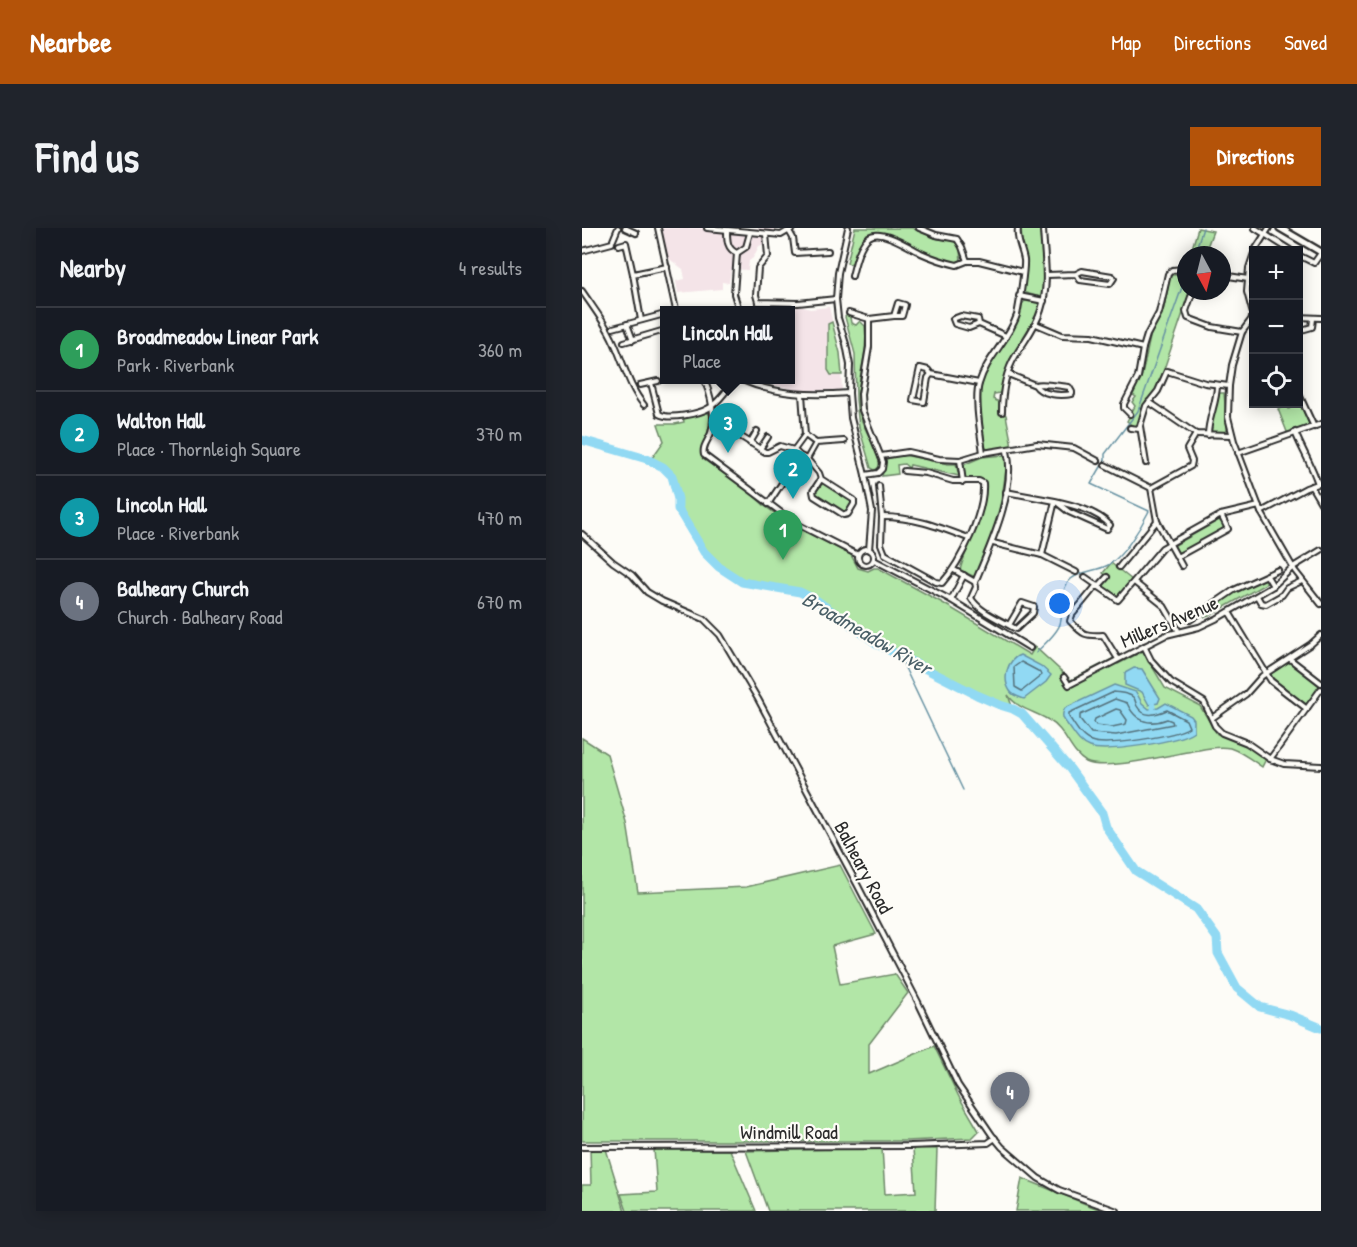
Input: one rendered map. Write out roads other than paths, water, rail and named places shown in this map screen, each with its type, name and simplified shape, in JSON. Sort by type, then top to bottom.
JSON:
[{"type":"street","points":[[582,250],[612,241],[618,228]]},
{"type":"street","points":[[625,228],[636,232]]},
{"type":"street","points":[[658,228],[675,306]]},
{"type":"street","points":[[707,228],[781,235],[791,230],[795,253],[828,251]]},
{"type":"street","points":[[848,228],[838,273],[836,299],[838,318],[850,365],[849,393],[854,437],[866,475],[872,511],[869,550]]},
{"type":"street","points":[[919,228],[936,235],[957,239],[967,261]]},
{"type":"street","points":[[983,453],[977,404],[979,383],[1017,314],[1024,262],[1017,237],[1018,228]]},
{"type":"street","points":[[1255,228],[1284,246]]},
{"type":"street","points":[[1258,246],[1269,228]]},
{"type":"street","points":[[1280,228],[1321,252],[1314,263],[1303,257]]},
{"type":"street","points":[[1002,412],[1002,398],[1008,374],[1015,356],[1036,324],[1044,301],[1047,275],[1043,229]]},
{"type":"street","points":[[727,231],[728,243],[737,253]]},
{"type":"street","points":[[737,253],[746,247],[750,233]]},
{"type":"street","points":[[766,234],[768,256],[758,268],[756,295],[758,302],[798,303],[836,299]]},
{"type":"street","points":[[852,276],[867,238],[873,234],[890,237],[925,255],[957,265],[967,261],[979,261],[1023,272]]},
{"type":"street","points":[[619,245],[626,243],[640,320]]},
{"type":"street","points":[[737,253],[734,294],[738,306]]},
{"type":"street","points":[[847,265],[854,267]]},
{"type":"street","points":[[633,274],[667,267]]},
{"type":"street","points":[[1130,414],[1125,410],[1124,404],[1138,377],[1143,348],[1159,313],[1168,274],[1172,270],[1177,270]]},
{"type":"street","points":[[1047,275],[1076,274],[1082,271],[1114,278],[1110,284],[1080,280],[1076,274]]},
{"type":"street","points":[[1249,274],[1247,297],[1249,300]]},
{"type":"street","points":[[1231,276],[1248,279]]},
{"type":"street","points":[[582,291],[610,333],[624,370],[638,398],[645,405]]},
{"type":"street","points":[[1019,296],[1044,301]]},
{"type":"street","points":[[1190,300],[1186,311],[1188,318],[1212,327],[1242,332]]},
{"type":"street","points":[[849,313],[869,319],[894,316]]},
{"type":"street","points":[[613,328],[660,315]]},
{"type":"street","points":[[854,323],[856,315]]},
{"type":"street","points":[[979,324],[978,319],[961,316],[953,319],[955,324],[969,328],[979,324],[1006,336]]},
{"type":"street","points":[[1303,318],[1321,318]]},
{"type":"street","points":[[866,475],[878,473],[882,469],[881,456],[861,410],[861,394],[869,347],[869,319]]},
{"type":"street","points":[[1303,330],[1312,327],[1313,319]]},
{"type":"street","points":[[627,324],[633,340]]},
{"type":"street","points":[[1036,324],[1062,334],[1092,336],[1143,348]]},
{"type":"street","points":[[1248,325],[1242,332],[1228,386],[1228,413],[1232,435],[1258,507],[1302,581],[1321,604]]},
{"type":"street","points":[[624,342],[660,332]]},
{"type":"street","points":[[931,374],[928,378],[924,402],[913,400],[920,368],[928,370],[931,374],[979,383]]},
{"type":"street","points":[[1146,463],[1140,429],[1143,412],[1158,391],[1167,371],[1228,386]]},
{"type":"street","points":[[1008,374],[1035,385],[1042,392],[1072,394],[1069,387],[1054,387],[1041,383],[1035,385]]},
{"type":"street","points":[[640,385],[658,381]]},
{"type":"street","points":[[651,383],[657,409],[662,416],[676,416],[712,406],[731,384]]},
{"type":"street","points":[[705,384],[712,406],[713,423],[711,435],[703,450],[704,455],[795,523],[858,555]]},
{"type":"street","points":[[755,384],[802,394],[849,393]]},
{"type":"street","points":[[1208,435],[1217,385]]},
{"type":"street","points":[[794,450],[805,435],[802,394]]},
{"type":"street","points":[[995,397],[1002,398]]},
{"type":"street","points":[[1149,402],[1196,434],[1232,435]]},
{"type":"street","points":[[1303,407],[1314,427]]},
{"type":"street","points":[[713,423],[723,426],[768,452],[780,446],[794,450],[807,459],[819,473],[821,479],[854,500],[855,504],[848,514],[844,515],[814,495],[813,491],[821,479]]},
{"type":"street","points":[[1238,453],[1321,424]]},
{"type":"street","points":[[1130,428],[1140,429]]},
{"type":"street","points":[[750,443],[758,431]]},
{"type":"street","points":[[1261,512],[1319,483],[1295,432]]},
{"type":"street","points":[[1151,488],[1191,465],[1192,461],[1187,449],[1196,434]]},
{"type":"street","points":[[805,435],[816,443],[844,441]]},
{"type":"street","points":[[760,449],[768,438]]},
{"type":"street","points":[[807,459],[816,443]]},
{"type":"street","points":[[881,456],[908,452],[939,459],[960,460],[983,453],[1007,451],[1036,444],[1061,445],[1080,450],[1098,461]]},
{"type":"street","points":[[1007,451],[1009,458],[1006,492],[992,543],[971,596],[972,601],[1009,625],[1014,628],[1019,627],[1033,613],[1034,607],[1022,603],[1009,625]]},
{"type":"street","points":[[768,504],[800,456]]},
{"type":"street","points":[[960,460],[963,482]]},
{"type":"street","points":[[1105,465],[1151,488]]},
{"type":"street","points":[[879,486],[882,517],[881,544],[885,554],[940,583],[945,581],[962,556],[978,514],[983,485],[979,481],[946,480],[926,473],[904,471]]},
{"type":"street","points":[[1311,486],[1321,503]]},
{"type":"street","points":[[1151,488],[1157,521],[1182,566]]},
{"type":"street","points":[[1006,492],[1072,504],[1104,519],[1110,525],[1107,529],[1100,527],[1069,513],[1055,501]]},
{"type":"street","points":[[1042,555],[1055,501]]},
{"type":"street","points":[[1085,577],[1118,600],[1160,550],[1169,543],[1221,515],[1258,507]]},
{"type":"street","points":[[1177,557],[1228,528],[1221,515]]},
{"type":"street","points":[[882,517],[902,517],[923,522],[968,538]]},
{"type":"street","points":[[1119,567],[1157,521]]},
{"type":"street","name":"Balheary Road","points":[[582,534],[612,562],[632,575],[647,592],[704,619],[720,635],[758,699],[857,884],[958,1085],[995,1138],[1038,1178],[1059,1190],[1117,1211]]},
{"type":"street","points":[[992,543],[1042,555],[1076,572]]},
{"type":"street","points":[[864,549],[869,550],[874,555],[874,560],[869,566],[864,566],[858,560],[858,555],[864,549]]},
{"type":"street","name":"Millers Avenue","points":[[1064,677],[1069,685],[1178,630],[1205,624],[1273,586],[1293,567],[1321,550]]},
{"type":"street","points":[[874,560],[951,600],[1030,648]]},
{"type":"street","points":[[954,570],[975,582]]},
{"type":"street","points":[[1190,620],[1234,590],[1278,570]]},
{"type":"street","points":[[951,600],[964,575]]},
{"type":"street","points":[[1267,576],[1273,586]]},
{"type":"street","points":[[1107,577],[1072,615],[1070,621],[1083,634],[1103,635],[1118,659]]},
{"type":"street","points":[[1257,596],[1263,605],[1266,604],[1282,595],[1287,588],[1302,581]]},
{"type":"street","points":[[1134,582],[1164,606],[1178,630]]},
{"type":"street","points":[[1229,612],[1275,685],[1307,710]]},
{"type":"street","points":[[1200,614],[1205,624]]},
{"type":"street","points":[[1212,718],[1246,694],[1266,673],[1290,659],[1321,635]]},
{"type":"street","points":[[1144,646],[1151,660],[1171,682],[1204,702],[1215,726],[1222,733],[1247,743],[1270,759],[1284,764],[1321,766]]},
{"type":"street","points":[[1290,659],[1321,683]]},
{"type":"street","points":[[1270,759],[1321,688]]},
{"type":"street","name":"Windmill Road","points":[[582,1147],[941,1145],[988,1143],[995,1138]]},
{"type":"water","points":[[1020,655],[1041,666],[1051,675],[1046,682],[1024,699],[1011,693],[1006,681],[1009,665]]},
{"type":"water","points":[[1134,668],[1142,669],[1160,698],[1158,703],[1149,705],[1142,692],[1125,685],[1125,673]]},
{"type":"water","points":[[1114,685],[1136,692],[1142,703],[1149,709],[1158,708],[1166,703],[1191,716],[1194,720],[1194,731],[1174,739],[1142,745],[1110,749],[1086,746],[1064,721],[1065,708]]},
{"type":"waterway","points":[[1197,246],[1203,228]]},
{"type":"waterway","points":[[1036,653],[1058,628],[1064,589],[1067,584],[1079,574],[1102,568],[1118,557],[1149,511],[1091,484],[1105,460],[1105,454],[1138,411],[1177,300]]},
{"type":"waterway","name":"Broadmeadow River","points":[[582,440],[647,459],[663,467],[672,476],[678,509],[704,552],[719,567],[742,582],[800,592],[816,600],[879,645],[977,695],[1022,714],[1070,769],[1102,813],[1106,827],[1136,871],[1196,909],[1217,938],[1218,953],[1237,988],[1260,1007],[1290,1015],[1321,1028]]},
{"type":"waterway","points":[[901,656],[963,790]]},
{"type":"place","name":"Lincoln Hall","points":[[728,453]]},
{"type":"place","name":"Walton Hall","points":[[793,499]]},
{"type":"place","name":"Broadmeadow Linear Park","points":[[783,560]]},
{"type":"place","name":"Balheary Church","points":[[1010,1122]]}]
